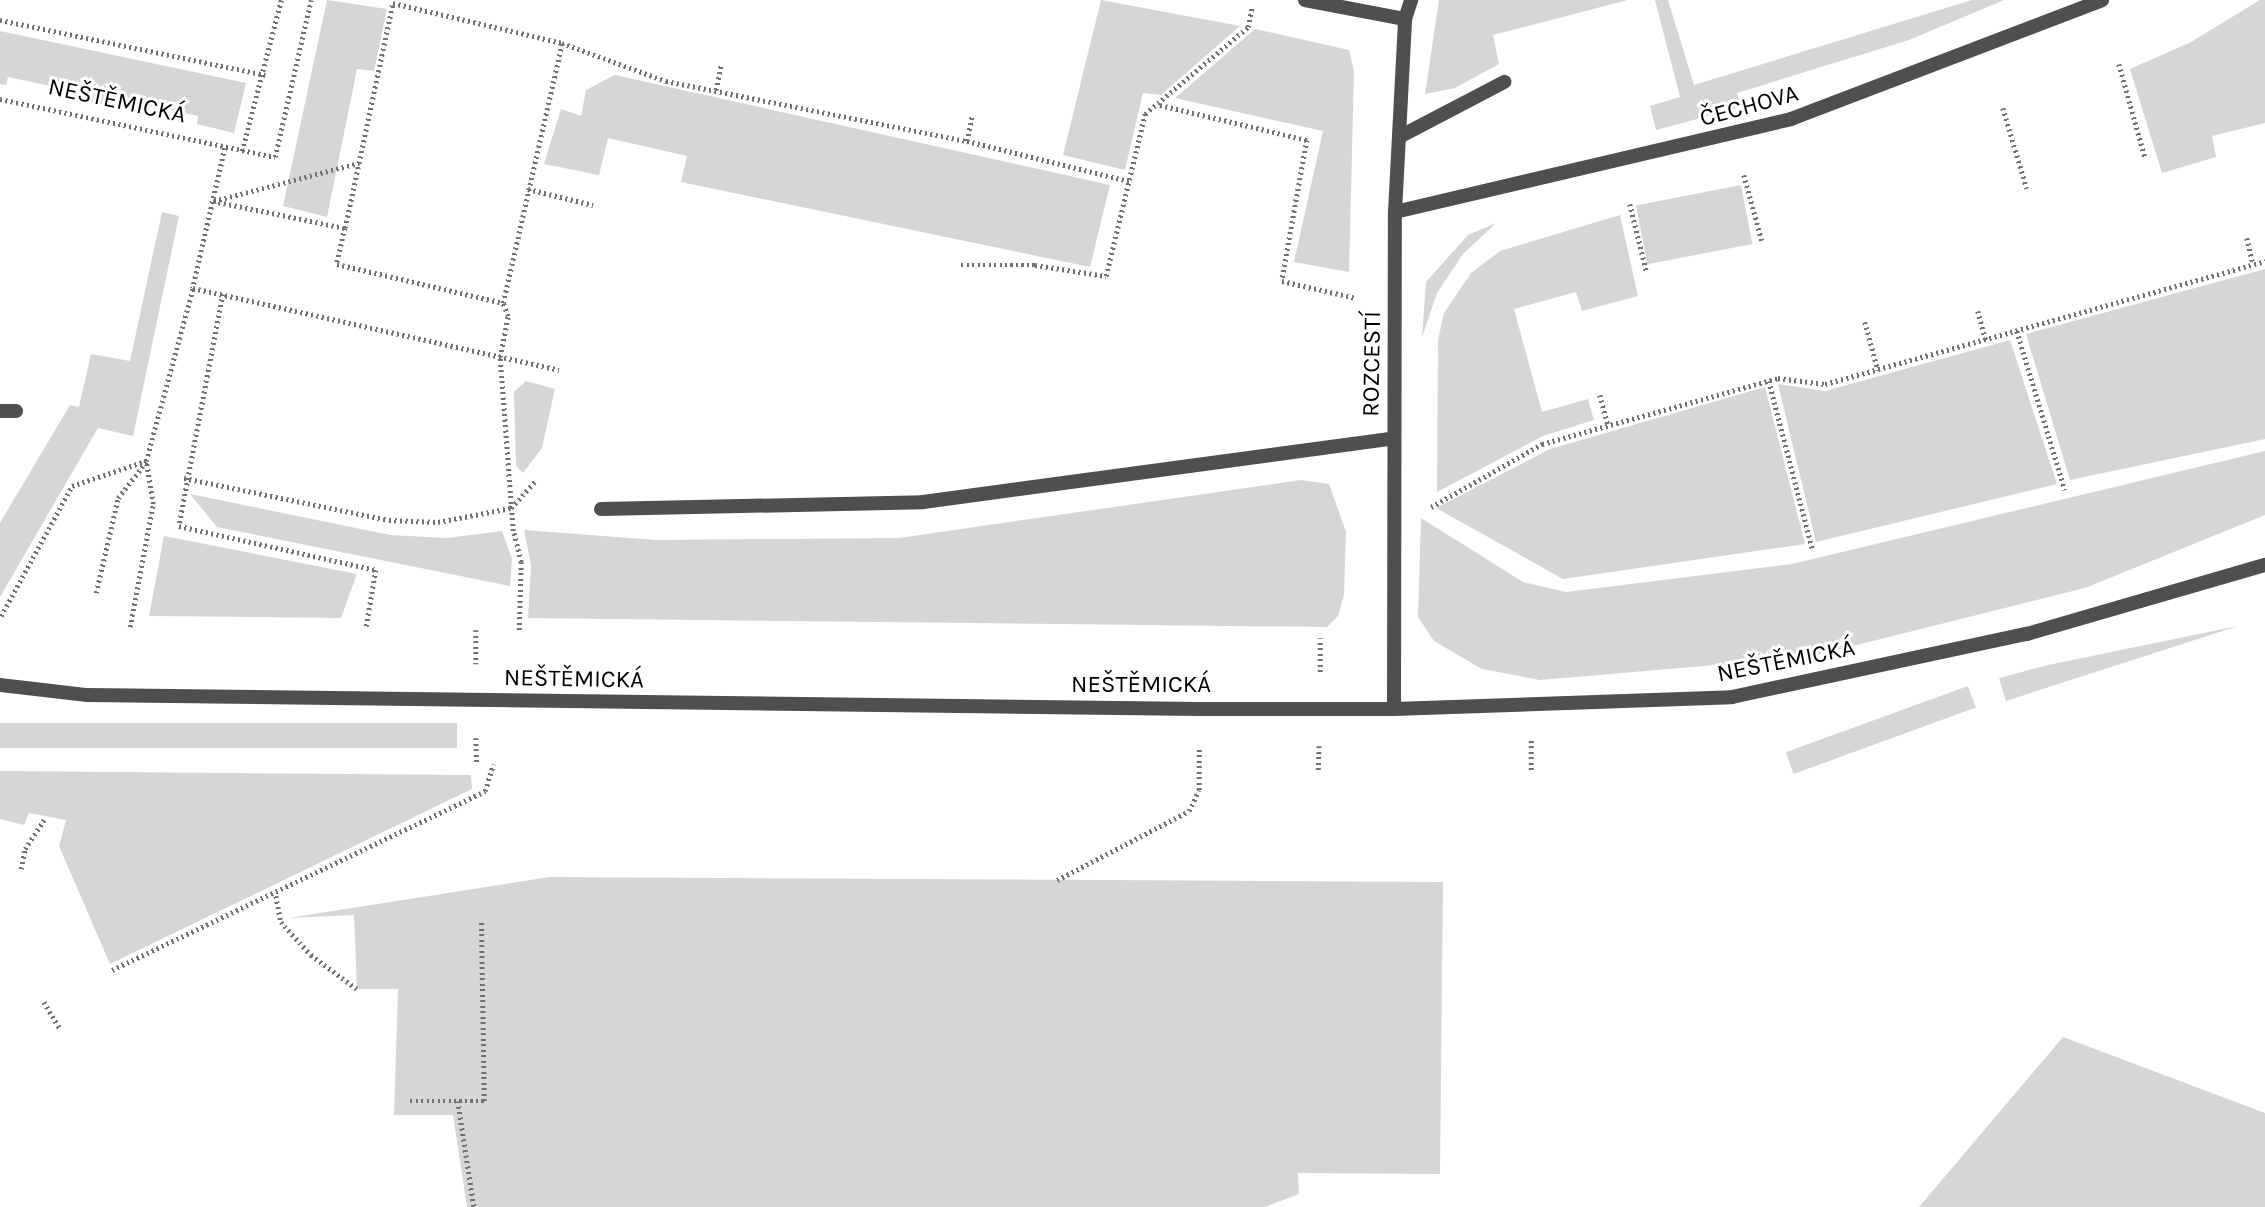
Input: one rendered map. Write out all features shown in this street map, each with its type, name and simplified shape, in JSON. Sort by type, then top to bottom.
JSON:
[{"type":"street","points":[[1305,0],[1405,19]]},
{"type":"street","name":"ROZCESTÍ","points":[[1394,709],[1395,212],[1405,19],[1411,0]]},
{"type":"street","name":"ČECHOVA","points":[[1395,212],[1791,119],[2102,0]]},
{"type":"street","points":[[1399,137],[1504,82]]},
{"type":"street","points":[[0,411],[16,411]]},
{"type":"street","points":[[601,509],[923,502],[1394,438]]},
{"type":"street","name":"NEŠTĚMICKÁ","points":[[0,685],[87,695],[1394,709],[1732,698],[2027,634],[2265,565]]},
{"type":"path","points":[[242,151],[265,75],[281,0]]},
{"type":"path","name":"NEŠTĚMICKÁ","points":[[0,99],[275,157],[311,0]]},
{"type":"path","points":[[503,303],[337,264],[393,3],[562,43],[666,80],[967,141],[1129,181]]},
{"type":"path","points":[[961,265],[1035,265],[1106,276],[1144,114],[1159,105],[1248,27],[1252,8]]},
{"type":"path","points":[[0,20],[265,75]]},
{"type":"path","points":[[519,630],[522,562],[511,508],[500,357],[508,316],[503,303],[562,43]]},
{"type":"path","points":[[716,90],[721,64]]},
{"type":"path","points":[[2119,64],[2145,157]]},
{"type":"path","points":[[1159,105],[1307,140],[1282,281],[1356,298]]},
{"type":"path","points":[[2003,108],[2027,189]]},
{"type":"path","points":[[967,141],[972,115]]},
{"type":"path","points":[[96,593],[118,498],[146,461],[193,288],[225,148]]},
{"type":"path","points":[[213,201],[359,163]]},
{"type":"path","points":[[1744,176],[1762,241]]},
{"type":"path","points":[[528,189],[593,205]]},
{"type":"path","points":[[213,201],[345,228]]},
{"type":"path","points":[[1630,204],[1647,273]]},
{"type":"path","points":[[2247,238],[2253,264]]},
{"type":"path","points":[[1420,510],[1542,444],[1769,380],[1825,384],[2265,261]]},
{"type":"path","points":[[193,288],[559,370]]},
{"type":"path","points":[[223,294],[184,478],[179,526],[376,570],[366,629]]},
{"type":"path","points":[[1978,311],[1986,340]]},
{"type":"path","points":[[1865,322],[1878,370]]},
{"type":"path","points":[[2017,331],[2065,490]]},
{"type":"path","points":[[1769,380],[1813,551]]},
{"type":"path","points":[[1600,395],[1608,425]]},
{"type":"path","points":[[1,616],[72,486],[146,461]]},
{"type":"path","points":[[130,627],[153,504],[146,461]]},
{"type":"path","points":[[184,478],[389,520],[438,522],[511,508],[535,481]]},
{"type":"path","points":[[476,630],[477,672]]},
{"type":"path","points":[[1320,638],[1320,680]]},
{"type":"path","points":[[476,723],[477,764]]},
{"type":"path","points":[[1318,770],[1319,734]]},
{"type":"path","points":[[113,970],[276,896],[485,791],[493,764]]},
{"type":"path","points":[[1057,880],[1189,811],[1196,802],[1199,769]]},
{"type":"path","points":[[21,869],[25,849],[44,820]]},
{"type":"path","points":[[276,896],[281,922],[311,955],[357,989]]},
{"type":"path","points":[[410,1101],[484,1101],[481,920]]},
{"type":"path","points":[[44,1002],[60,1030]]},
{"type":"path","points":[[458,1101],[474,1207]]},
{"type":"shaded area","points":[[327,0],[387,9],[374,71],[357,69],[327,217],[283,206]]},
{"type":"shaded area","points":[[1101,0],[1240,26],[1161,95],[1143,93],[1125,170],[1063,155]]},
{"type":"shaded area","points":[[1439,0],[1628,0],[1493,35],[1499,64],[1455,88],[1425,94]]},
{"type":"shaded area","points":[[1655,0],[1668,0],[1694,85],[1972,0],[2004,0],[1909,40],[1737,93],[1742,107],[1656,130],[1650,106],[1680,97]]},
{"type":"shaded area","points":[[2260,0],[2265,0],[2265,123],[2212,136],[2216,157],[2162,173],[2130,69],[2191,42]]},
{"type":"shaded area","points":[[1255,29],[1349,50],[1354,71],[1349,272],[1294,262],[1323,131],[1175,98]]},
{"type":"shaded area","points":[[0,31],[246,83],[234,133],[197,124],[198,116],[144,105],[141,113],[64,96],[65,89],[8,77],[6,85],[0,84]]},
{"type":"shaded area","points":[[615,75],[1110,185],[1090,267],[681,182],[687,156],[608,138],[599,175],[544,164],[561,109],[581,116],[586,90]]},
{"type":"shaded area","points":[[1741,185],[1752,244],[1647,264],[1636,205]]},
{"type":"shaded area","points":[[162,212],[179,216],[133,436],[98,428],[0,597],[0,523],[70,405],[79,407],[91,354],[130,361]]},
{"type":"shaded area","points":[[1620,215],[1638,296],[1582,311],[1576,292],[1514,309],[1542,412],[1588,399],[1594,420],[1543,436],[1437,492],[1438,340],[1444,313],[1471,273],[1500,251]]},
{"type":"shaded area","points":[[1496,223],[1463,254],[1437,293],[1422,337],[1426,282],[1468,235]]},
{"type":"shaded area","points":[[2265,269],[2265,439],[2070,480],[2026,334]]},
{"type":"shaded area","points":[[2010,340],[2057,484],[1816,542],[1778,384],[1825,391]]},
{"type":"shaded area","points":[[526,381],[555,389],[542,448],[523,473],[516,466],[514,392]]},
{"type":"shaded area","points":[[1765,387],[1805,544],[1563,579],[1436,508],[1550,449]]},
{"type":"shaded area","points":[[2265,451],[2265,515],[2085,588],[1809,657],[1540,680],[1482,669],[1434,641],[1418,617],[1421,518],[1523,582],[1566,592],[1792,564]]},
{"type":"shaded area","points":[[1301,480],[1329,484],[1346,532],[1344,595],[1338,616],[1327,627],[528,618],[531,565],[524,530],[656,540],[899,538]]},
{"type":"shaded area","points":[[190,494],[390,535],[447,538],[502,531],[512,559],[510,586],[217,527]]},
{"type":"shaded area","points":[[164,536],[357,574],[341,618],[149,616]]},
{"type":"shaded area","points":[[2238,626],[2006,701],[1999,678],[2048,665]]},
{"type":"shaded area","points":[[1968,686],[1976,708],[1794,774],[1786,752]]},
{"type":"shaded area","points":[[0,723],[457,723],[457,748],[0,748]]},
{"type":"shaded area","points":[[0,771],[471,775],[472,789],[110,964],[59,846],[66,820],[29,813],[24,825],[0,819]]},
{"type":"shaded area","points":[[549,877],[1443,882],[1440,1174],[1298,1173],[1299,1194],[1265,1207],[467,1207],[453,1115],[394,1115],[398,989],[357,989],[354,915],[288,918]]},
{"type":"shaded area","points":[[2063,1037],[2265,1113],[2265,1207],[1919,1207]]}]
